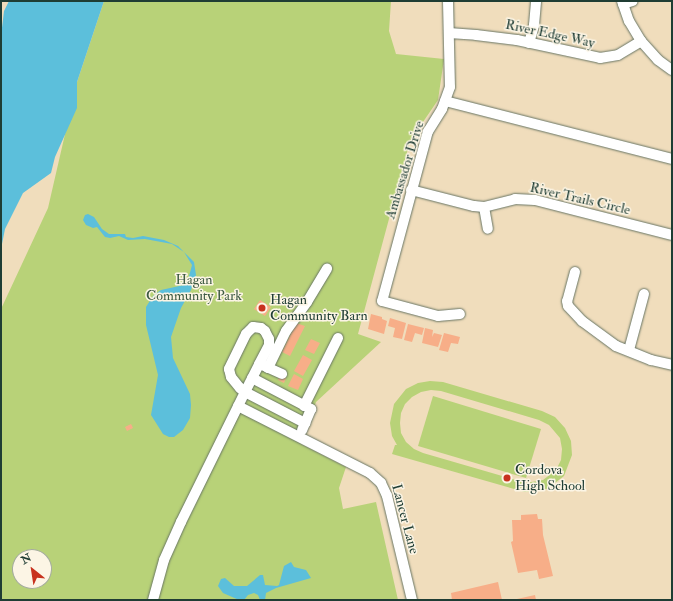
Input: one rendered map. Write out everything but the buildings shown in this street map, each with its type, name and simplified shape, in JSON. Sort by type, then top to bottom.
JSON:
[{"type":"street","name":"Ambassador Drive","points":[[448,1],[451,80],[445,101],[428,131],[382,301],[438,316],[460,314]]},
{"type":"street","points":[[529,43],[534,25],[536,1]]},
{"type":"street","points":[[633,1],[623,3],[629,21],[641,41],[658,60],[672,70]]},
{"type":"street","name":"River Edge Way","points":[[449,34],[497,37],[600,58],[618,55],[641,41]]},
{"type":"street","points":[[445,101],[672,159]]},
{"type":"street","name":"River Trails Circle","points":[[411,190],[474,206],[484,207],[515,199],[535,200],[672,236]]},
{"type":"street","points":[[484,207],[488,229]]},
{"type":"street","points":[[153,600],[164,560],[181,522],[252,378],[263,366],[307,302],[327,269]]},
{"type":"street","points":[[575,272],[567,301],[568,306],[582,321],[616,346],[651,360],[672,365]]},
{"type":"street","points":[[629,350],[644,294]]},
{"type":"street","points":[[263,366],[269,339],[262,328],[253,327],[246,334],[229,369],[231,377],[245,392],[305,423]]},
{"type":"street","points":[[304,406],[338,338]]},
{"type":"street","points":[[263,366],[282,374]]},
{"type":"street","points":[[252,378],[310,410],[299,437]]},
{"type":"street","name":"Lancer Lane","points":[[238,406],[376,477],[384,489],[412,600]]},
{"type":"green space","name":"Hagan Community Park","points":[[104,1],[391,1],[389,31],[396,54],[444,59],[438,100],[410,141],[358,334],[381,342],[316,402],[301,444],[346,467],[339,488],[343,509],[376,502],[398,600],[1,600],[1,309],[48,208],[77,82]]},
{"type":"green space","points":[[430,381],[443,382],[542,411],[555,417],[565,428],[571,441],[572,455],[564,476],[547,489],[525,492],[392,454],[395,445],[397,445],[392,436],[390,423],[394,404],[406,389],[418,383]],"holes":[[[431,390],[441,391],[539,420],[549,425],[560,438],[562,449],[561,460],[556,470],[543,480],[526,483],[423,453],[414,449],[406,442],[401,433],[401,413],[405,404],[412,397],[421,392]]]},
{"type":"green space","points":[[433,396],[541,429],[526,478],[418,446]]},
{"type":"water","points":[[9,1],[104,1],[77,82],[77,108],[55,157],[51,173],[23,193],[5,229],[1,249],[1,36],[4,11]]},
{"type":"water","points":[[88,214],[94,217],[102,229],[109,234],[125,234],[126,237],[133,238],[143,236],[164,240],[178,246],[184,252],[172,244],[145,239],[128,240],[119,236],[110,238],[105,237],[97,227],[93,228],[86,225],[83,220],[85,215]]},
{"type":"water","points":[[184,252],[194,262],[196,275],[191,290],[181,308],[171,337],[173,358],[190,394],[190,418],[183,430],[174,437],[169,437],[163,434],[151,415],[158,375],[146,325],[146,307],[153,296],[161,290],[184,285],[188,280],[192,265]]},
{"type":"water","points":[[291,562],[294,567],[306,570],[311,578],[276,588],[266,593],[265,600],[260,600],[258,595],[254,593],[248,595],[244,600],[239,600],[223,593],[218,586],[221,579],[225,578],[234,586],[247,586],[260,575],[263,575],[265,585],[277,586],[279,585],[284,566]]},
{"type":"place","name":"Hagan Community Barn","points":[[262,308]]},
{"type":"place","name":"Cordova High School","points":[[507,478]]}]
